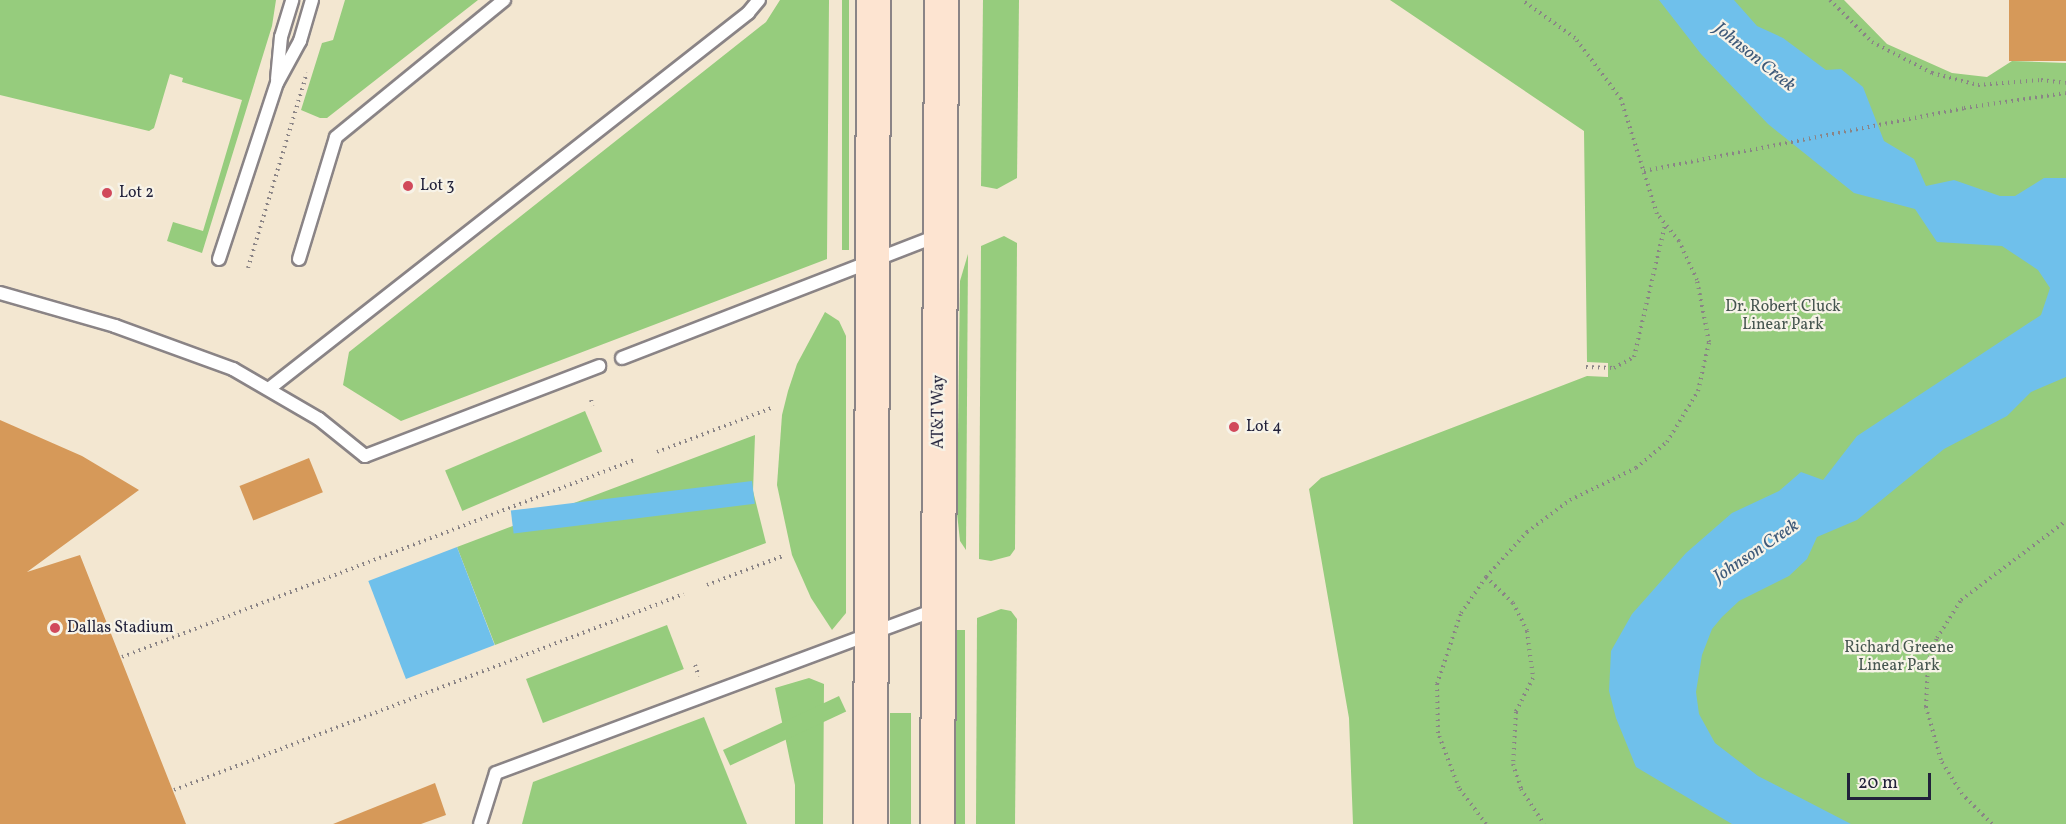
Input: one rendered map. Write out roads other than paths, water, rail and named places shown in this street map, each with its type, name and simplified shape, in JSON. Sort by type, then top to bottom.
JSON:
[{"type":"main road","points":[[870,824],[873,0]]},
{"type":"main road","name":"AT&T Way","points":[[937,824],[941,0]]},
{"type":"lane","points":[[277,83],[281,37],[292,0]]},
{"type":"lane","points":[[219,259],[277,83],[300,41],[312,0]]},
{"type":"lane","points":[[299,260],[336,137],[504,0]]},
{"type":"lane","points":[[270,388],[748,14],[759,0]]},
{"type":"lane","points":[[622,358],[940,234]]},
{"type":"lane","points":[[0,293],[199,354],[270,388],[319,418],[365,456],[598,366]]},
{"type":"lane","points":[[480,824],[496,773],[871,636],[938,609]]},
{"type":"water","name":"Johnson Creek","points":[[1659,0],[1734,0],[1757,26],[1783,38],[1826,70],[1841,69],[1863,87],[1884,141],[1914,159],[1926,186],[1954,180],[2000,196],[2015,196],[2044,178],[2066,178],[2066,377],[2031,392],[2007,416],[1944,449],[1857,520],[1817,537],[1807,559],[1789,576],[1739,601],[1722,617],[1712,629],[1702,655],[1696,692],[1699,714],[1715,743],[1758,776],[1851,824],[1732,824],[1636,767],[1616,718],[1609,691],[1611,651],[1632,614],[1686,553],[1732,513],[1779,491],[1801,472],[1823,480],[1857,436],[2041,315],[2050,288],[2038,270],[2002,246],[1937,242],[1915,209],[1854,193],[1768,124],[1701,54]]},
{"type":"water","points":[[752,481],[755,504],[514,533],[511,511]]},
{"type":"water","points":[[457,547],[495,645],[406,679],[368,581]]},
{"type":"place","name":"Lot 3","points":[[408,186]]},
{"type":"place","name":"Lot 2","points":[[107,193]]},
{"type":"place","name":"Lot 4","points":[[1234,427]]},
{"type":"place","name":"Dallas Stadium","points":[[55,628]]},
{"type":"park label","name":"Dr. Robert Cluck Linear Park","points":[[1783,316]]},
{"type":"park label","name":"Richard Greene Linear Park","points":[[1899,657]]}]
